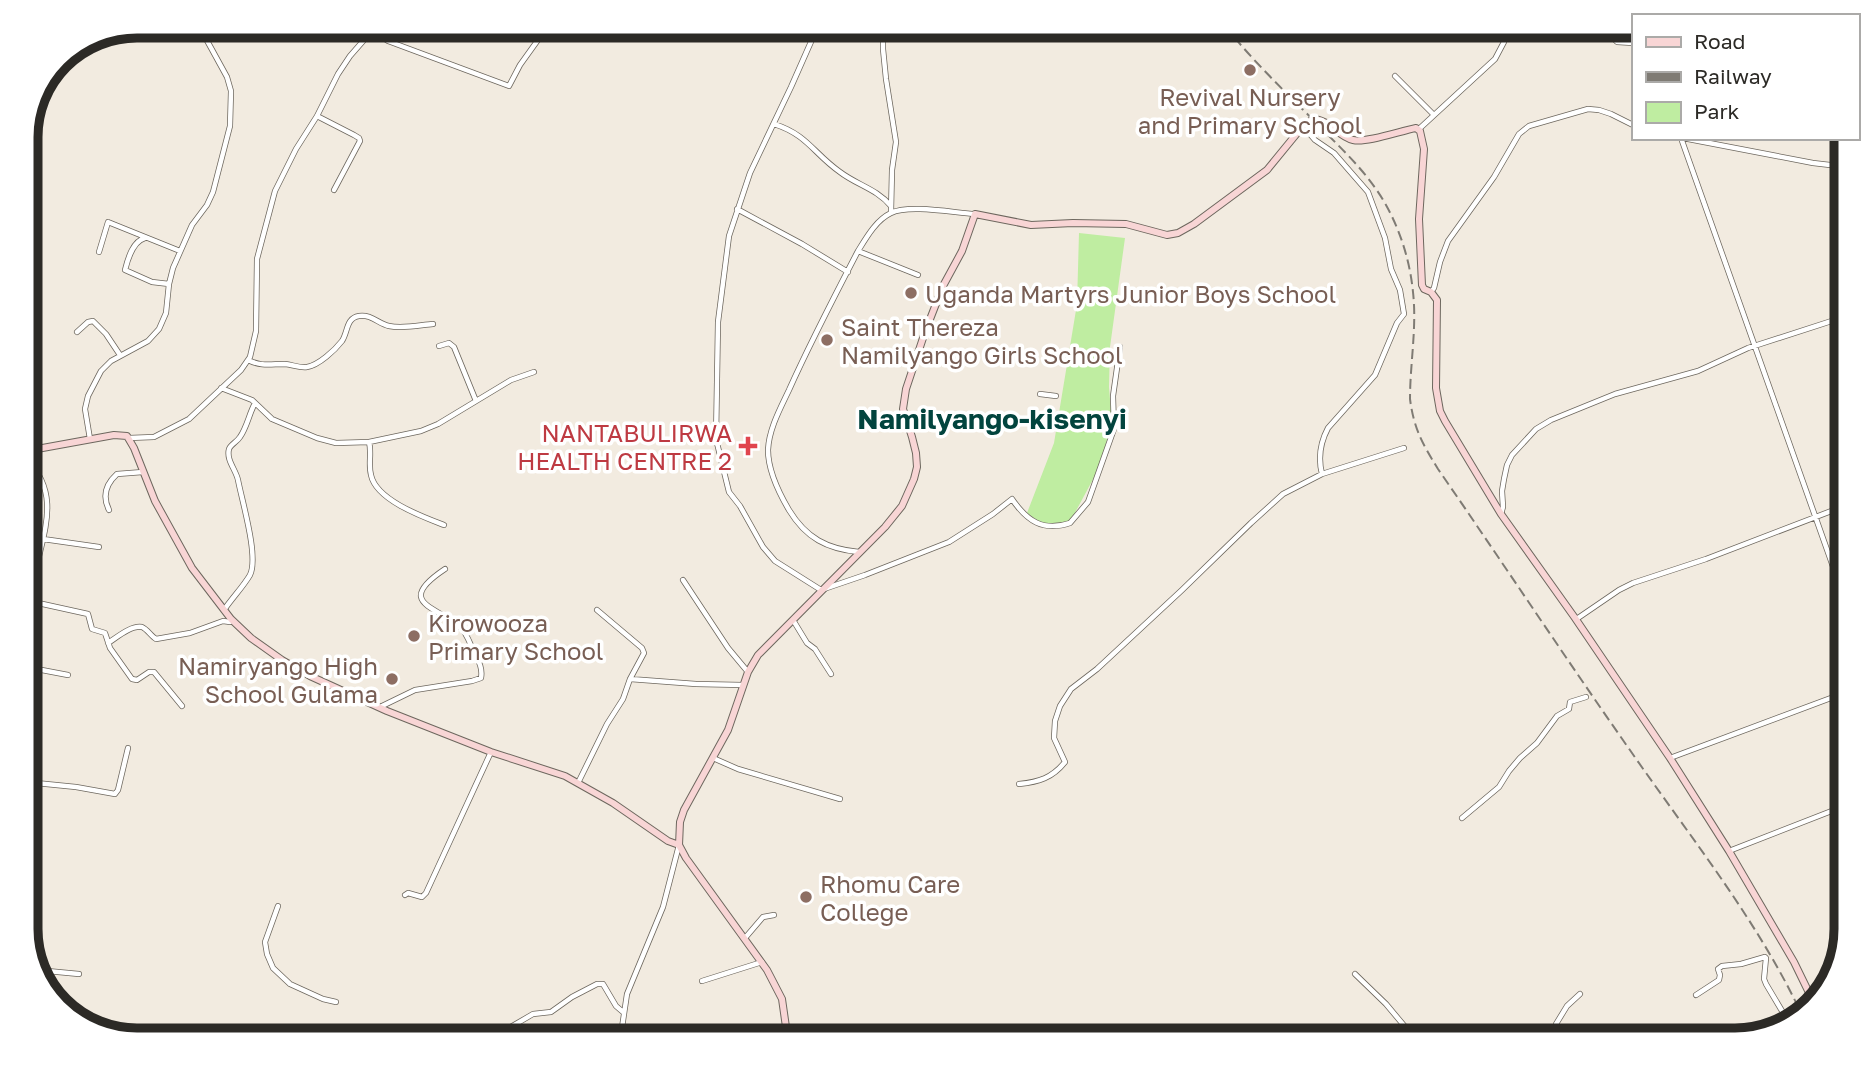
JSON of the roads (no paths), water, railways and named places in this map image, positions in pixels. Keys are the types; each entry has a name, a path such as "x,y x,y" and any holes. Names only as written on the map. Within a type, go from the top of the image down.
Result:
{"main road":[{"path":"786,1028 782,999 762,961 679,845 680,821 733,718 748,672 758,655 885,527 902,506 917,467 916,453 903,410 904,396 925,332 975,214 1031,225 1126,224 1172,234 1194,225 1268,170 1303,126 1317,118 1356,140 1419,129 1424,149 1419,219 1422,285 1437,300 1436,388 1440,411 1501,514 1576,618 1729,851 1810,995"},
{"path":"39,449 114,435 129,438 155,501 192,568 231,619 251,638 282,660 379,708 578,783 668,841 679,845"}],"street":[{"path":"90,439 85,402 101,372 120,355 148,341 159,329 166,313 169,284 180,251 192,225 211,198 230,126 230,84 206,38"},
{"path":"129,438 154,437 189,419 241,370 253,352 256,331 256,264 272,200 338,74 367,38"},
{"path":"383,38 509,86 539,38"},
{"path":"813,38 750,173 737,209 729,236 718,323 716,439 729,492 763,547 775,561 821,590 949,542 1012,499 1039,525 1066,525 1072,522 1089,500 1114,429 1113,396 1120,346"},
{"path":"860,552 820,542 810,536 780,495 769,459 771,435 777,415 808,348 858,251 867,236 891,209 896,142 886,79 883,38"},
{"path":"1419,129 1495,59 1505,38"},
{"path":"1614,38 1617,42 1632,43"},
{"path":"1395,76 1434,115"},
{"path":"1431,292 1448,240 1494,177 1519,134 1529,125 1588,109 1599,110 1632,125"},
{"path":"317,116 354,135 360,141 334,190"},
{"path":"774,124 803,137 824,160 842,174 882,195 891,209"},
{"path":"1303,126 1315,140 1334,153 1368,192 1385,238 1404,314 1397,323 1375,375 1323,437 1320,464 1322,474"},
{"path":"1683,140 1834,570"},
{"path":"1692,140 1834,165"},
{"path":"737,209 848,272"},
{"path":"891,209 975,214"},
{"path":"99,252 108,222 180,251"},
{"path":"146,237 136,243 125,270 152,282 169,284"},
{"path":"858,251 918,275"},
{"path":"248,360 263,366 284,364 309,367 339,344 344,339 350,321 361,315 393,327 433,324"},
{"path":"1501,514 1502,491 1512,455 1536,429 1551,419 1615,394 1698,371 1756,346 1834,320"},
{"path":"77,332 93,321 120,355"},
{"path":"439,346 449,343 454,347 476,401"},
{"path":"221,388 255,402 272,419 317,438 336,443 369,442 421,431 448,420 511,380 534,372"},
{"path":"1040,394 1056,397"},
{"path":"224,610 249,576 252,567 246,516 229,450 239,439 255,402"},
{"path":"369,442 372,450 371,476 374,483 400,507 444,525"},
{"path":"1019,784 1038,782 1058,771 1065,762 1054,738 1055,721 1060,706 1072,689 1173,599 1283,494 1322,474 1404,448"},
{"path":"109,510 105,496 109,482 117,474 142,472"},
{"path":"39,474 46,492 48,516 39,557"},
{"path":"1576,618 1633,583 1834,510"},
{"path":"43,539 99,547"},
{"path":"379,708 415,690 481,678 482,670 464,632 422,601 425,584 445,569"},
{"path":"682,580 728,648 748,672"},
{"path":"39,603 88,614 92,629 105,633 108,643 132,679 137,680 149,672 154,672 181,706"},
{"path":"578,783 644,650 597,610"},
{"path":"792,619 831,674"},
{"path":"108,643 139,627 146,629 153,638 159,639 199,631 223,621 230,622"},
{"path":"39,669 68,675"},
{"path":"630,678 744,685"},
{"path":"1462,818 1499,787 1509,771 1537,743 1557,716 1569,709 1570,702 1586,697"},
{"path":"1670,758 1834,697"},
{"path":"39,783 115,794 128,748"},
{"path":"405,895 407,892 420,897 425,895 491,752"},
{"path":"713,758 738,769 840,799"},
{"path":"1729,851 1834,810"},
{"path":"622,1028 631,983 663,907 679,845"},
{"path":"278,906 265,942 273,968 290,984 336,1002"},
{"path":"745,938 763,917 774,915"},
{"path":"1696,995 1719,981 1718,970 1722,965 1741,964 1765,957 1764,979 1785,1015"},
{"path":"702,981 762,961"},
{"path":"48,971 79,974"},
{"path":"1355,974 1387,1004 1406,1028"},
{"path":"508,1028 533,1014 551,1012 597,984 604,985 616,1006 624,1013"},
{"path":"1555,1028 1567,1006 1580,994"}],"railway":[{"path":"1235,38 1352,160 1386,205 1400,236 1412,281 1414,319 1410,399 1416,427 1423,443 1583,682 1723,881 1765,946 1798,1007"}],"place":[{"name":"Revival Nursery and Primary School","path":"1250,70"},
{"name":"Uganda Martyrs Junior Boys School","path":"911,293"},
{"name":"Saint Thereza Namilyango Girls School","path":"827,340"},
{"name":"NANTABULIRWA HEALTH CENTRE 2","path":"748,446"},
{"name":"Kirowooza Primary School","path":"414,636"},
{"name":"Namiryango High School Gulama","path":"392,679"},
{"name":"Rhomu Care College","path":"806,897"}],"district":[{"name":"Namilyango-kisenyi","path":"992,418"}]}
